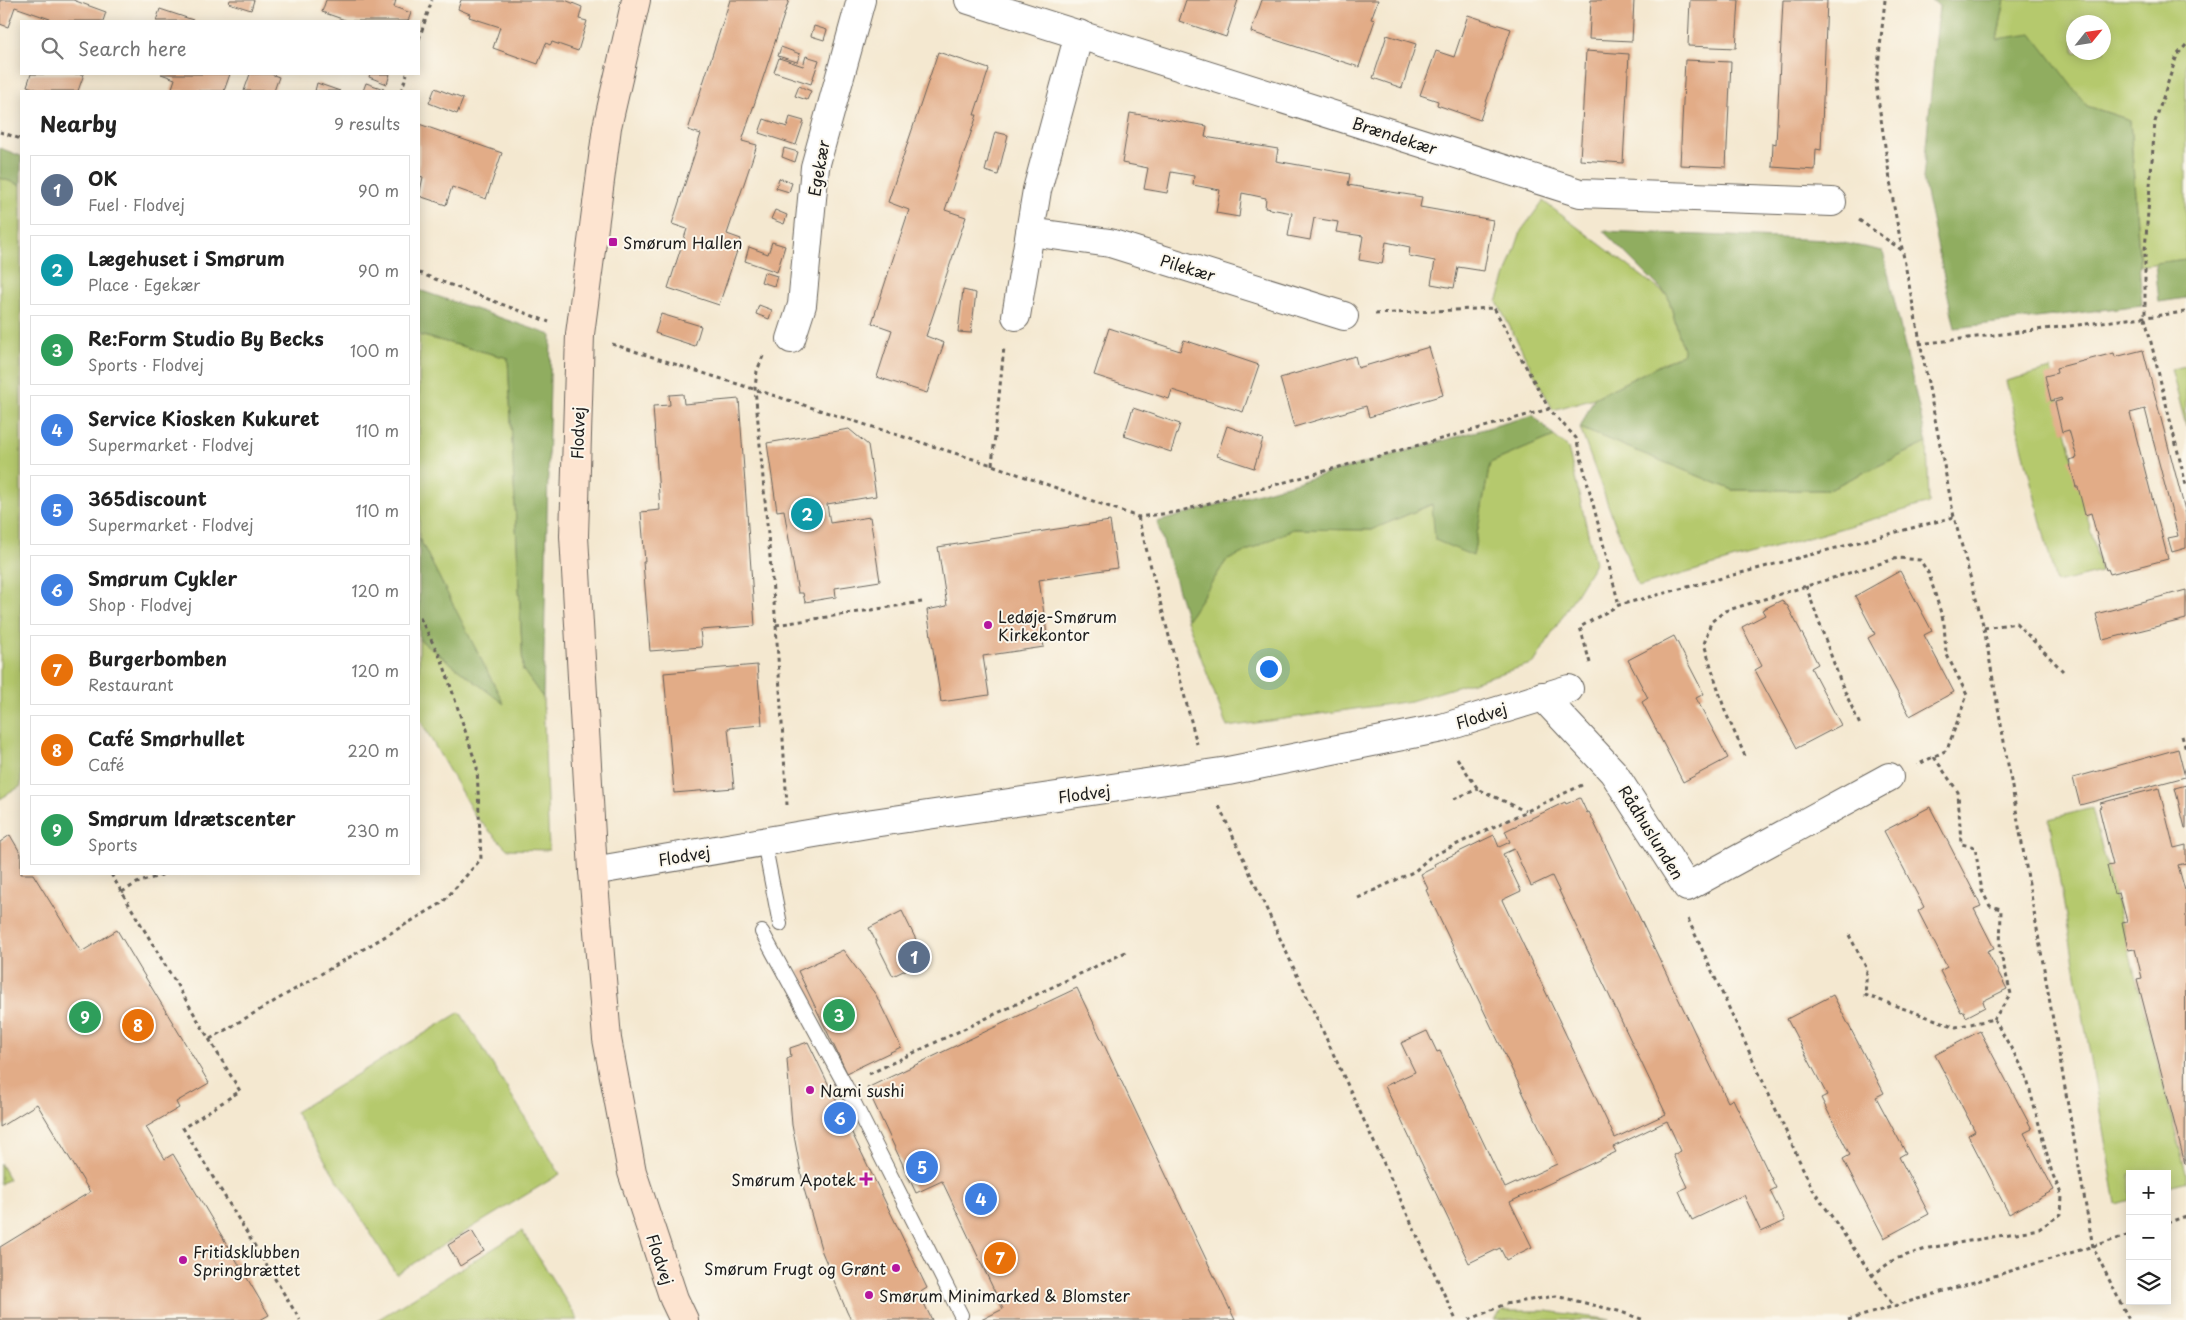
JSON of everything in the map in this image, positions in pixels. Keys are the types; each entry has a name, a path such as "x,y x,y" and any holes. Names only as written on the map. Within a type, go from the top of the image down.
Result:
{"street":[{"name":"Flodvej","path":"636,0 608,127 580,334 574,536 593,871 607,1039 632,1172 674,1299 684,1320"},
{"name":"Egekær","path":"791,339 802,305 815,166 861,0"},
{"name":"Brændekær","path":"969,0 1580,193 1832,202"},
{"path":"1016,316 1037,190 1079,34"},
{"name":"Pilekær","path":"1030,232 1110,243 1344,316"},
{"name":"Flodvej","path":"593,871 873,822 1205,775 1442,728 1569,689"},
{"name":"Rådhuslunden","path":"1542,696 1613,772 1686,887 1888,777"}],"lane":[{"path":"777,840 780,924"},
{"path":"762,932 846,1085 961,1315"}],"path":[{"path":"420,36 432,0"},
{"path":"1885,0 1876,85 1894,207 1919,344 1954,517 1984,628 2093,1247 2129,1320"},
{"path":"2186,45 2177,55 2155,122 2145,250 2145,318 2186,485"},
{"path":"400,90 407,75"},
{"path":"0,132 20,140"},
{"path":"1832,202 1903,251"},
{"path":"1344,316 1494,308 1549,409 1576,438 1618,605"},
{"path":"1919,344 2186,312"},
{"path":"992,465 1007,324 1016,316"},
{"path":"777,840 776,625 755,388 992,465 1138,517 1177,512 1549,409"},
{"path":"1138,517 1205,775 1456,1320"},
{"path":"1569,689 1590,663 1580,626 1618,605 1954,517"},
{"path":"1745,756 1725,711 1704,644 1712,622 1725,611 1898,558 1920,560 1929,574 1944,623 1946,653 1967,695 1947,750 1934,758 1888,777"},
{"path":"1806,586 1841,683 1860,725"},
{"path":"776,625 922,602"},
{"path":"210,1039 442,903 481,859 477,767 443,663 420,618"},
{"path":"1984,628 2016,622 2063,671"},
{"path":"1442,728 1453,753 1478,789 1525,811"},
{"path":"2182,736 2186,749"},
{"path":"1849,935 1867,969 1865,995 1956,1027 1994,1019 2011,994 2000,951 2001,909 1990,906 1982,891 1975,847 1961,844 1958,792 1934,758"},
{"path":"1358,898 1415,871 1430,857 1525,811 1613,772"},
{"path":"1454,799 1478,789"},
{"path":"112,875 240,1091 184,1128 300,1320"},
{"path":"122,892 137,883 162,875"},
{"path":"1686,887 1683,908 1808,1180 1871,1276 1894,1307"},
{"path":"846,1085 1126,952"},
{"path":"1871,1276 1895,1259 1929,1248 2039,1229 2061,1214 2062,1196 2052,1173 2025,1072 1994,1019"},
{"path":"2171,1221 2186,1216"},
{"path":"1848,1320 2126,1236"},
{"path":"1469,1320 1505,1304 1556,1296 1644,1320"}],"green space":[{"path":"1932,0 2005,0 1997,39 2032,34 2087,106 2130,120 2142,305 1955,328 1923,179 1939,6"},
{"path":"2005,0 2186,0 2186,259 2140,266 2130,120 2087,106 1997,39"},
{"path":"0,148 20,156 20,185 0,178"},
{"path":"0,178 20,185 20,787 0,799"},
{"path":"1543,201 1668,296 1684,353 1594,398 1553,410 1497,302 1521,231"},
{"path":"1603,231 1829,240 1883,251 1927,443 1827,490 1733,490 1580,428 1594,398 1684,353 1668,296"},
{"path":"2186,259 2186,298 2159,302 2155,263"},
{"path":"420,290 551,335 543,698 523,670 508,358 420,335"},
{"path":"420,335 508,358 523,670 543,698 549,850 507,849 475,816 420,720 420,640 503,703 420,540"},
{"path":"2186,366 2186,426 2171,369"},
{"path":"2051,369 2101,572 2056,583 2006,381"},
{"path":"1533,415 1554,436 1490,463 1473,556 1435,540 1432,504 1371,530 1293,529 1226,561 1187,620 1157,522"},
{"path":"1580,428 1733,490 1827,490 1927,443 1929,503 1638,587"},
{"path":"1554,436 1568,448 1595,563 1534,663 1411,701 1227,727 1187,620 1226,561 1293,529 1371,530 1433,504 1473,556 1490,463"},
{"path":"420,540 504,704 420,640"},
{"path":"2092,808 2186,1173 2186,1182 2171,1187 2171,1170 2126,1170 2126,1201 2116,1204 2049,819"},
{"path":"460,1012 560,1174 396,1274 295,1112"},
{"path":"0,1163 9,1179 0,1184"},
{"path":"522,1231 578,1320 377,1320"},
{"path":"1503,1311 1547,1311 1611,1320 1493,1320"}],"building":[{"path":"0,0 73,0 106,12 103,20 50,20 15,7 8,27 0,24"},
{"path":"230,0 254,0 251,10 229,3"},
{"path":"326,0 396,0 394,7 411,13 408,20 345,20 322,12"},
{"path":"461,0 565,0 582,7 579,19 587,21 578,51 552,42 550,45 546,43 538,64 493,48 500,27 469,17 470,14 458,9"},
{"path":"730,0 789,0 742,141 757,145 727,234 741,239 719,305 668,288 687,229 672,224 701,134 688,130"},
{"path":"1186,0 1238,0 1226,37 1179,21"},
{"path":"1262,0 1378,0 1371,19 1375,20 1359,67 1251,32"},
{"path":"1591,0 1634,0 1632,41 1589,39"},
{"path":"1690,0 1739,0 1736,48 1688,46"},
{"path":"1783,0 1827,0 1821,150 1816,149 1815,170 1772,167 1773,143 1776,144"},
{"path":"160,9 193,20 156,20"},
{"path":"1468,15 1511,29 1480,120 1437,105 1438,101 1420,95 1436,51 1454,57"},
{"path":"814,26 827,30 824,40 811,36"},
{"path":"1387,35 1416,44 1402,88 1373,78"},
{"path":"781,47 800,54 797,62 778,56"},
{"path":"1586,51 1629,54 1623,163 1580,160"},
{"path":"938,52 989,69 974,115 977,115 945,210 966,217 926,336 944,343 927,393 877,377 892,330 872,323 909,210 888,202"},
{"path":"806,56 819,60 811,84 774,72 779,58 803,66"},
{"path":"1685,60 1731,62 1726,167 1680,165"},
{"path":"31,75 84,75 78,90 38,90 27,86"},
{"path":"164,75 230,75 224,90 171,90 175,79"},
{"path":"250,75 274,75 279,77 274,90 244,90"},
{"path":"370,75 390,75 387,84 369,77"},
{"path":"317,83 337,90 315,90"},
{"path":"366,83 384,89 384,90 363,90"},
{"path":"799,86 811,91 807,100 795,96"},
{"path":"435,88 463,99 457,114 429,103"},
{"path":"1130,113 1207,126 1205,137 1278,149 1276,161 1350,174 1348,185 1422,197 1420,207 1493,220 1484,271 1458,267 1454,288 1431,284 1435,261 1409,256 1410,247 1386,242 1382,264 1359,260 1363,236 1336,232 1338,222 1314,218 1310,240 1288,236 1292,213 1265,208 1266,198 1242,193 1239,217 1216,213 1220,190 1193,185 1194,176 1171,172 1167,193 1144,189 1148,168 1122,163"},
{"path":"790,117 804,121 796,145 759,133 764,119 787,127"},
{"path":"420,124 502,153 486,199 452,187 446,205 420,196 423,177 420,176"},
{"path":"995,132 1008,135 998,175 985,171"},
{"path":"784,148 798,152 795,162 782,157"},
{"path":"779,178 792,183 789,192 776,188"},
{"path":"775,210 787,215 784,224 771,219"},
{"path":"772,242 785,246 777,272 745,261 749,247 768,254"},
{"path":"764,272 777,276 774,286 761,282"},
{"path":"963,290 976,293 971,333 958,332"},
{"path":"759,305 772,310 769,319 756,314"},
{"path":"661,314 701,326 695,346 655,333"},
{"path":"1109,328 1180,351 1184,340 1259,365 1243,412 1172,390 1169,399 1094,375"},
{"path":"1429,347 1443,395 1369,417 1366,406 1294,427 1280,378 1355,356 1358,368"},
{"path":"2143,350 2186,514 2186,548 2172,552 2168,538 2178,536 2145,409 2130,413 2168,559 2110,574 2108,569 2106,570 2091,513 2085,515 2078,487 2076,487 2069,460 2077,458 2069,430 2062,432 2055,402 2062,400 2061,398 2051,401 2045,376 2057,373 2056,368 2114,353 2115,357"},
{"path":"683,394 684,404 739,399 755,626 700,630 702,647 650,651 641,512 660,510 653,406 670,405 669,395"},
{"path":"1133,408 1180,424 1171,452 1124,436"},
{"path":"1227,426 1263,439 1254,468 1217,456"},
{"path":"849,429 868,445 876,496 827,504 830,523 870,517 880,581 835,588 836,597 805,602 803,593 798,593 784,510 777,511 767,443"},
{"name":"Ledøje-Smørum Kirkekontor","path":"1110,521 1117,568 1039,580 1048,641 1043,642 1044,647 983,656 989,695 941,702 927,610 947,606 938,547"},
{"path":"1900,571 1932,631 1924,635 1954,692 1910,716 1868,638 1875,634 1855,596"},
{"path":"2186,590 2186,619 2103,640 2096,614"},
{"path":"1782,600 1787,605 1818,664 1811,668 1841,725 1797,748 1755,670 1762,666 1742,627 1765,615 1762,610"},
{"path":"1674,636 1704,694 1696,698 1728,758 1683,782 1642,702 1648,698 1628,660"},
{"path":"757,665 762,725 728,728 734,788 674,793 664,673"},
{"path":"2178,749 2185,777 2080,805 2073,778"},
{"path":"2186,785 2186,828 2185,828 2175,788"},
{"path":"2159,788 2174,848 2186,845 2186,863 2178,865 2186,894 2185,1164 2137,979 2142,978 2135,949 2128,950 2122,922 2127,921 2119,893 2114,894 2107,866 2113,865 2099,808 2101,807 2100,803"},
{"path":"1580,798 1587,813 1589,812 1728,1102 1733,1099 1776,1188 1770,1191 1785,1221 1761,1232 1744,1195 1692,1220 1679,1191 1688,1187 1673,1155 1681,1151 1667,1121 1613,1147 1616,1152 1510,1202 1532,1247 1506,1260 1500,1248 1469,1263 1385,1086 1415,1072 1401,1043 1427,1031 1437,1052 1440,1051 1505,1188 1557,1164 1426,890 1428,889 1421,874 1435,867 1434,864 1494,835 1499,847 1510,842 1505,831 1565,802 1566,804","holes":["1514,849 1531,886 1552,876 1666,1114 1615,1138 1502,900 1521,891 1503,854"]},
{"path":"1930,807 1981,906 1974,909 1994,948 1987,951 2007,989 1983,1001 1985,1007 1966,1017 1964,1011 1961,1012 1940,971 1947,967 1918,911 1924,907 1884,831"},
{"path":"10,835 20,852 20,875 34,875 81,952 117,930 209,1083 176,1102 179,1108 146,1127 165,1159 173,1154 269,1315 260,1320 0,1320 0,1247 90,1192 37,1104 0,1127 0,842"},
{"path":"902,911 926,960 893,976 869,928"},
{"path":"843,950 876,995 901,1047 847,1073 798,971"},
{"path":"1077,988 1235,1320 981,1320 1003,1309 942,1181 916,1193 867,1088"},
{"path":"1833,995 1884,1093 1876,1097 1906,1153 1899,1157 1929,1214 1884,1238 1843,1159 1850,1155 1821,1098 1827,1095 1787,1019"},
{"path":"1980,1031 2032,1129 2024,1133 2054,1190 2009,1214 1968,1135 1975,1131 1935,1055"},
{"path":"808,1042 927,1288 919,1293 932,1320 851,1320 847,1312 822,1252 804,1189 792,1125 787,1059 791,1057 790,1048"},
{"path":"472,1231 484,1251 460,1266 448,1245"}],"place":[{"name":"Smørum Hallen","path":"613,242"},
{"name":"Lægehuset i Smørum","path":"807,514"},
{"name":"Ledøje-Smørum Kirkekontor","path":"988,625"},
{"name":"OK","path":"914,957"},
{"name":"Re:Form Studio By Becks","path":"839,1015"},
{"name":"Smørum Idrætscenter","path":"85,1017"},
{"name":"Café Smørhullet","path":"138,1025"},
{"name":"Nami sushi","path":"810,1090"},
{"name":"Smørum Cykler","path":"840,1118"},
{"name":"365discount","path":"922,1167"},
{"name":"Smørum Apotek","path":"866,1179"},
{"name":"Service Kiosken Kukuret","path":"981,1199"},
{"name":"Burgerbomben","path":"1000,1258"},
{"name":"Fritidsklubben Springbrættet","path":"183,1260"},
{"name":"Smørum Frugt og Grønt","path":"896,1268"},
{"name":"Smørum Minimarked & Blomster","path":"869,1295"}]}
